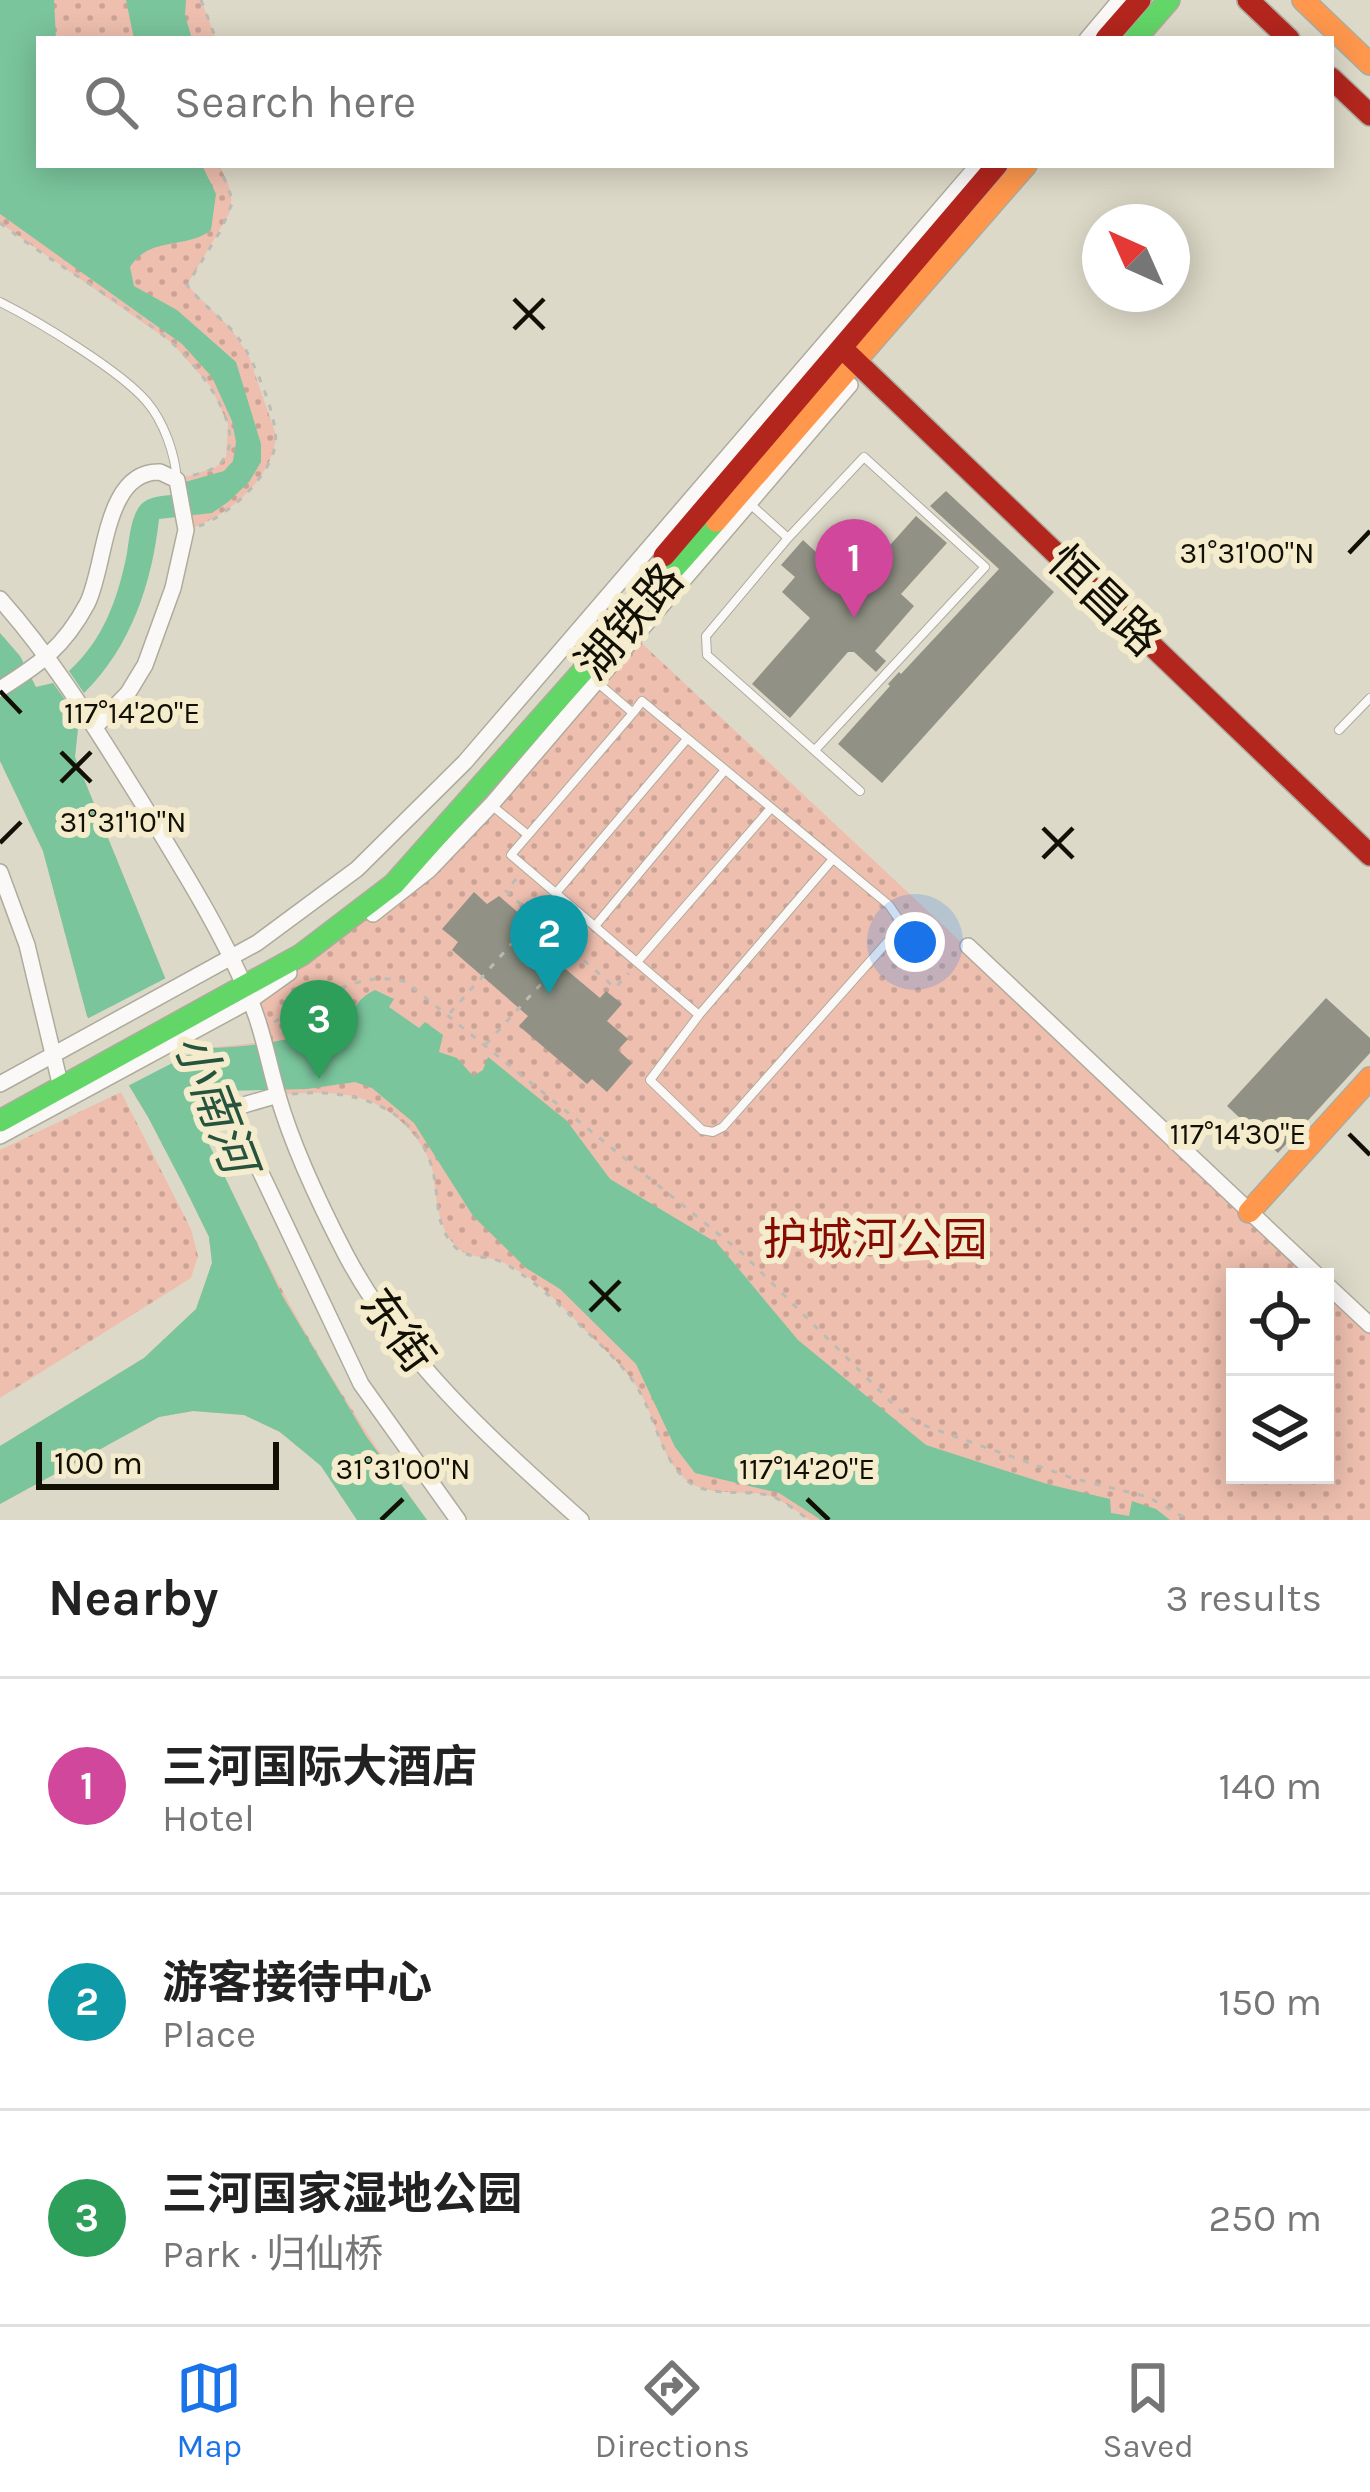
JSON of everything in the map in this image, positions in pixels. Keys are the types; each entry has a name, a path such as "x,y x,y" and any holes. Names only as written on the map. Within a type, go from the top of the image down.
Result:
{"main road":[{"path":"1109,36 1140,0"},
{"path":"1138,36 1169,0"},
{"path":"1247,0 1286,36"},
{"path":"1303,0 1370,64"},
{"path":"1334,81 1370,115"},
{"name":"湖铁路","path":"585,672 744,499 995,168"},
{"name":"湖铁路","path":"90,1075 241,981 366,890 478,794 1023,168"},
{"name":"恒昌路","path":"853,359 1370,855"},
{"path":"0,1111 59,1079 90,1075"},
{"path":"0,1121 90,1075"},
{"path":"1249,1212 1370,1078"}],"street":[{"path":"1090,36 1120,0"},
{"path":"1153,36 1184,0"},
{"path":"241,981 256,943 357,869 465,761 975,168"},
{"path":"853,359 1038,168"},
{"path":"0,689 49,658 67,636 99,577 118,499 151,472 177,480 186,530 173,588 145,665 128,693 95,727"},
{"name":"东街","path":"0,599 49,658 95,727 175,856 241,981 262,1028 296,1148 348,1259 416,1359 463,1413 581,1520"},
{"path":"0,1084 80,1040 188,1011 403,893 478,794 585,672"},
{"path":"0,872 27,945 59,1079"},
{"path":"968,946 1309,1268"},
{"path":"0,1136 90,1075"},
{"path":"278,1095 237,1107 233,1114 361,1384 458,1520"},
{"path":"1334,1291 1370,1325"}],"lane":[{"path":"0,302 55,334 144,398 171,451 177,480"},
{"path":"814,750 985,567 864,457 788,538 706,636 705,646 707,655 860,791"},
{"path":"744,499 788,538"},
{"path":"585,672 633,713"},
{"path":"1339,730 1370,698"},
{"path":"699,1015 511,854 642,701 896,911 900,921 897,931 723,1127 702,1130 650,1080 652,1072 833,859"},
{"path":"556,893 688,738"},
{"path":"595,926 725,770"},
{"path":"478,794 528,835"},
{"path":"638,962 771,808"}],"path":[{"path":"201,0 215,36"},
{"path":"186,530 227,511 264,470 275,446 276,435 248,354 230,328 187,285 233,201 220,168"},
{"path":"0,223 172,343 211,387 228,424 226,457 216,467 177,480"},
{"path":"526,868 506,890 615,988 638,962"},
{"path":"448,1015 556,893"},
{"path":"485,1045 595,926"},
{"path":"262,1028 347,986 388,978 406,982 742,1253 898,1409 920,1424 1072,1478 1148,1497 1189,1520"},
{"path":"278,1095 324,1090 353,1094 398,1117 426,1153 440,1222 456,1248 468,1256 499,1260 519,1272 586,1330 631,1378 683,1477 707,1490 772,1497 810,1520"}],"green space":[{"path":"0,0 201,0 215,36 36,36 36,168 220,168 230,189 229,214 187,285 230,328 248,354 276,435 266,467 232,506 186,530 177,480 216,467 226,457 228,424 211,387 172,343 0,223"},
{"name":"护城河公园","path":"0,633 20,656 36,687 53,683 79,719 75,757 168,985 206,1048 264,1042 251,1000 403,893 635,637 1309,1268 1226,1268 1226,1484 1334,1484 1334,1291 1370,1325 1370,1520 810,1520 770,1496 702,1488 675,1467 630,1377 568,1312 514,1268 464,1252 453,1243 440,1218 428,1157 398,1119 351,1096 278,1095 276,1089 254,1088 225,1091 201,1110 211,1150 305,1332 427,1520 357,1520 321,1466 280,1432 244,1415 193,1411 159,1417 0,1504 0,1446 144,1358 196,1309 212,1263 209,1237 185,1188 87,1016 43,851 0,761"},
{"path":"121,1092 191,1229 198,1256 191,1278 0,1398 0,1150"}],"shaded area":[{"path":"0,0 54,0 56,36 36,36 36,168 203,168 216,194 211,230 148,251 130,267 134,286 177,310 236,362 261,444 261,462 228,502 212,513 159,519 145,590 127,635 84,693 69,671 107,618 139,507 153,498 183,494 185,482 224,471 233,461 236,442 212,377 182,344 0,214"},
{"path":"126,0 186,0 191,36 133,36"},
{"path":"0,633 20,656 36,687 53,683 79,719 75,757 168,985 206,1048 308,1034 345,1018 375,990 394,999 389,1007 419,1028 425,1022 443,1035 439,1052 457,1058 473,1076 483,1070 488,1057 567,1121 610,1179 717,1243 798,1340 926,1445 1110,1499 1111,1513 1129,1516 1132,1501 1170,1520 821,1520 779,1493 695,1473 675,1447 636,1364 560,1289 526,1268 473,1216 414,1123 372,1088 355,1082 307,1089 219,1091 201,1110 207,1140 283,1297 366,1436 427,1520 357,1520 321,1466 280,1432 244,1415 193,1411 159,1417 0,1504 0,1446 144,1358 196,1309 212,1263 209,1237 185,1188 87,1016 43,851 0,761"}],"pier":[{"path":"170,976 213,1042 122,1089 83,1021"}],"building":[{"path":"946,491 1054,592 882,783 838,744 899,672 999,569 930,506"},
{"path":"916,516 947,543 901,594 914,606 875,651 886,661 876,672 848,652 790,718 752,684 810,618 782,592 795,577 781,565 803,540 817,553 829,540 866,572"},
{"path":"474,892 487,904 499,896 558,947 550,956 600,998 606,991 622,1004 607,1021 628,1039 618,1050 632,1063 607,1092 592,1079 587,1084 519,1026 528,1016 452,950 458,942 442,929"},
{"path":"1326,998 1370,1038 1370,1053 1278,1153 1227,1106"}],"traffic: fast":[{"path":"1138,36 1169,0"},
{"path":"0,1121 301,955 394,884 716,521"}],"traffic: slow":[{"path":"1303,0 1370,64"},
{"path":"716,521 1023,168"},
{"path":"1249,1212 1370,1078"}],"traffic: jam":[{"path":"1109,36 1140,0"},
{"path":"1248,0 1286,36"},
{"path":"1334,81 1370,115"},
{"path":"664,556 994,168"},
{"path":"844,350 1370,855"}],"place":[{"name":"三河国际大酒店","path":"854,618"},
{"name":"游客接待中心","path":"549,994"},
{"name":"三河国家湿地公园","path":"319,1079"}],"water label":[{"name":"小南河","path":"216,1103"}]}
